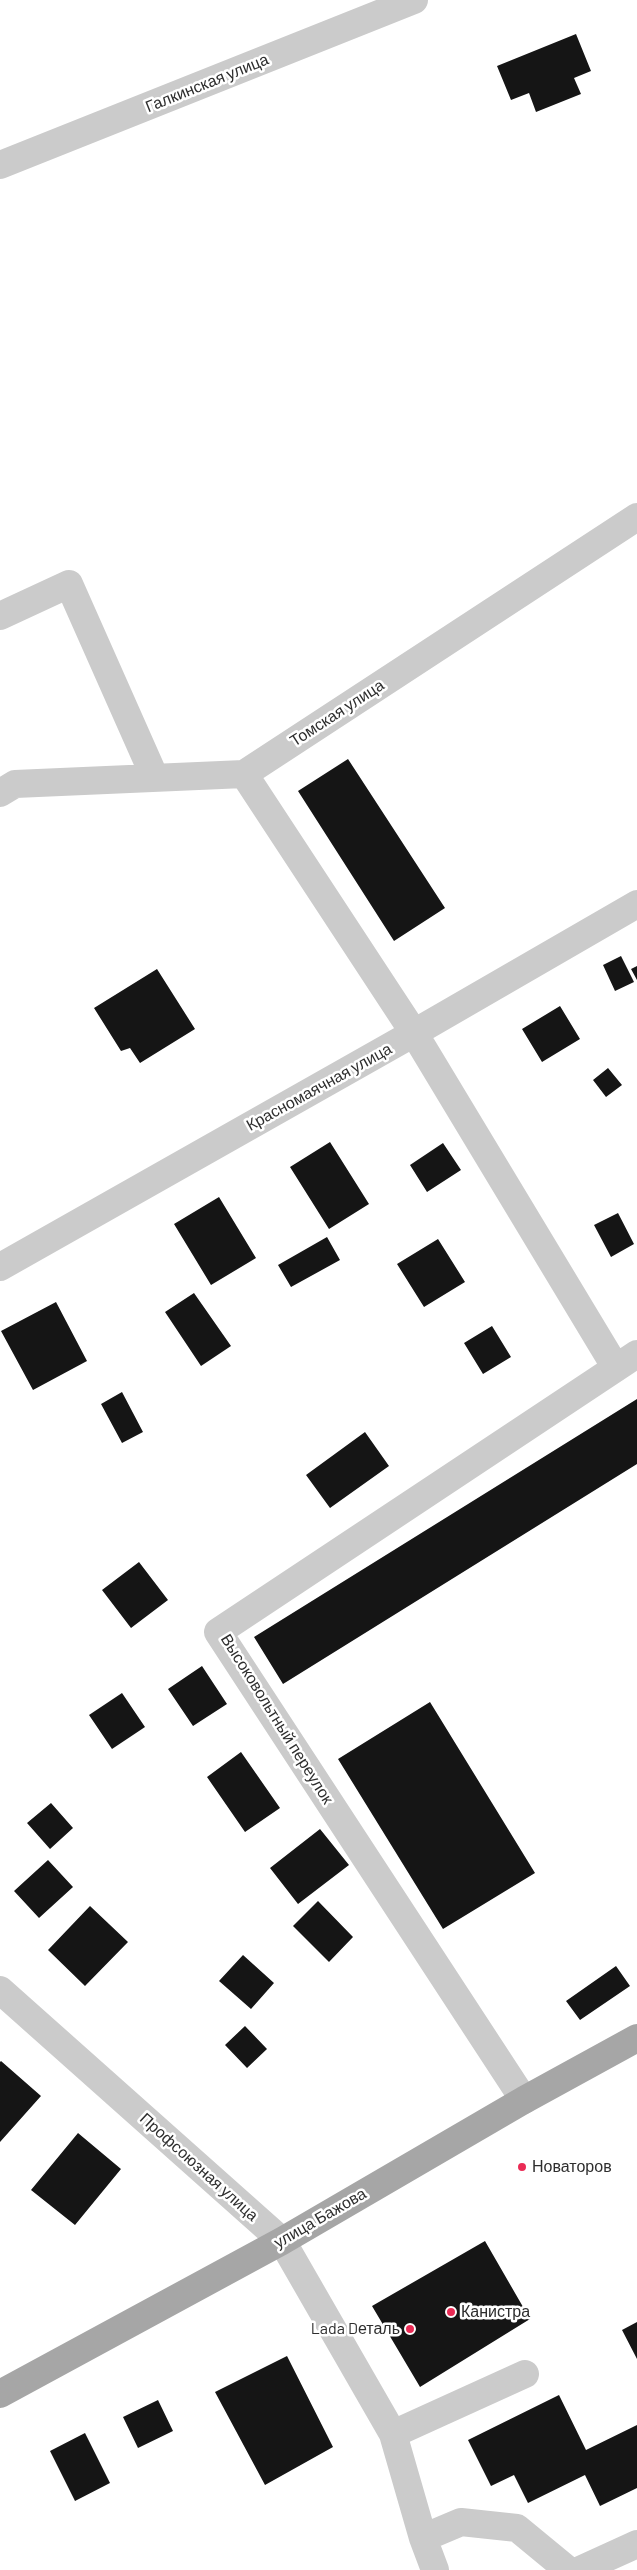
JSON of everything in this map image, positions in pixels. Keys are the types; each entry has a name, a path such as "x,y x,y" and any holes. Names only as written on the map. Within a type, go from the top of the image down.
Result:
{"main road":[{"name":"улица Бажова","path":"0,2394 282,2241 524,2100 637,2039"}],"street":[{"name":"Галкинская улица","path":"0,165 414,0"},
{"name":"Томская улица","path":"244,774 637,516"},
{"path":"0,616 69,584 155,778"},
{"path":"0,793 15,784 244,774 626,1361"},
{"name":"Красномаячная улица","path":"0,1267 414,1033 637,904"},
{"name":"Высоковольтный переулок","path":"524,2100 218,1632 626,1361"},
{"name":"Профсоюзная улица","path":"0,1990 282,2241 394,2434 435,2570"},
{"path":"394,2434 525,2374"},
{"path":"424,2538 462,2522 517,2528 568,2570"},
{"path":"580,2570 637,2544"}],"building":[{"path":"576,34 591,71 574,78 581,94 536,112 529,93 511,100 497,66"},
{"path":"348,759 445,908 394,941 298,791"},
{"path":"621,956 634,982 615,991 603,965"},
{"path":"637,966 637,980 631,969"},
{"path":"157,969 195,1029 140,1063 130,1048 121,1051 94,1008"},
{"path":"560,1006 580,1039 542,1062 522,1029"},
{"path":"608,1068 622,1085 606,1097 593,1080"},
{"path":"330,1142 369,1204 329,1229 290,1167"},
{"path":"443,1143 461,1170 427,1192 410,1165"},
{"path":"219,1197 256,1258 211,1285 174,1224"},
{"path":"618,1213 634,1244 611,1257 594,1225"},
{"path":"327,1237 340,1260 291,1287 278,1265"},
{"path":"438,1239 465,1282 424,1307 397,1264"},
{"path":"194,1293 231,1346 201,1366 165,1312"},
{"path":"56,1302 87,1361 33,1390 1,1331"},
{"path":"492,1326 511,1357 483,1374 464,1343"},
{"path":"122,1392 143,1432 122,1443 101,1404"},
{"path":"637,1399 637,1464 283,1684 254,1637"},
{"path":"365,1432 389,1466 330,1508 306,1475"},
{"path":"139,1562 168,1600 131,1628 102,1590"},
{"path":"202,1666 227,1704 193,1726 168,1689"},
{"path":"122,1693 145,1727 112,1749 89,1715"},
{"path":"430,1702 535,1873 443,1929 338,1759"},
{"path":"241,1752 280,1808 245,1832 207,1777"},
{"path":"51,1803 73,1828 50,1849 27,1823"},
{"path":"320,1829 349,1865 298,1904 270,1868"},
{"path":"48,1860 73,1887 39,1918 14,1891"},
{"path":"318,1901 353,1937 329,1962 293,1926"},
{"path":"90,1906 128,1942 85,1986 48,1950"},
{"path":"243,1955 274,1983 251,2009 219,1981"},
{"path":"616,1966 630,1986 580,2020 566,2001"},
{"path":"245,2026 267,2049 247,2068 225,2045"},
{"path":"0,2062 41,2096 0,2142"},
{"path":"78,2133 121,2169 75,2225 31,2190"},
{"name":"Канистра","path":"485,2241 530,2319 420,2387 372,2306"},
{"path":"637,2322 637,2359 622,2330"},
{"path":"287,2356 333,2447 265,2485 215,2392"},
{"path":"559,2395 586,2450 637,2425 637,2488 600,2506 585,2475 528,2503 514,2475 491,2486 468,2440"},
{"path":"158,2400 173,2431 138,2448 123,2417"},
{"path":"85,2433 110,2483 75,2501 50,2451"}],"place":[{"name":"Новаторов","path":"522,2167"},
{"name":"Канистра","path":"451,2312"},
{"name":"Lada Dеталь","path":"410,2329"}]}
